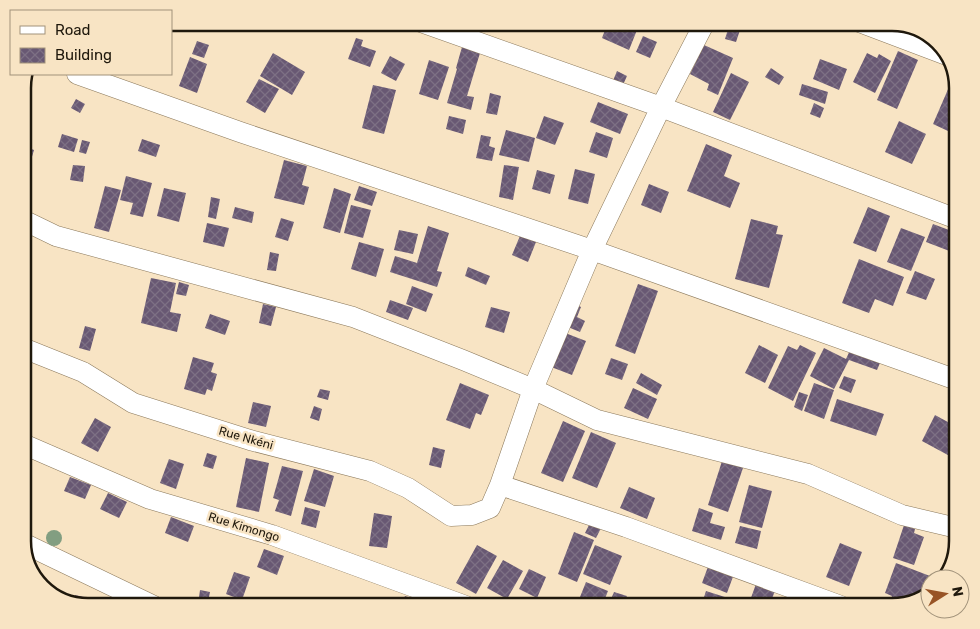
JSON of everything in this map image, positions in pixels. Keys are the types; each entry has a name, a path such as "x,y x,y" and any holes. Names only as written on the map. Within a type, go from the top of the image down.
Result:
{"street":[{"path":"446,31 661,107 949,215"},
{"path":"701,31 661,107 592,250 533,388 500,485 626,527 819,598"},
{"path":"882,31 935,51"},
{"path":"80,75 240,132 592,250 949,377"},
{"path":"31,224 56,236 353,317 533,388 597,420 808,474 902,515 949,526"},
{"name":"Rue Nkéni","path":"31,351 83,372 133,403 250,440 370,471 408,488 451,516 472,515 490,508 500,485"},
{"name":"Rue Kimongo","path":"31,447 150,499 272,535 444,598"},
{"path":"31,547 137,598"}],"building":[{"path":"605,31 637,31 629,50 602,38"},
{"path":"728,31 740,31 736,42 725,39"},
{"path":"643,36 657,42 650,58 636,52"},
{"path":"356,38 363,40 361,46 376,51 370,67 348,59"},
{"path":"197,41 209,45 204,58 192,54"},
{"path":"704,45 733,58 718,95 707,90 709,84 690,74"},
{"path":"462,47 480,53 467,96 474,97 471,110 447,103"},
{"path":"898,51 918,60 897,109 877,100"},
{"path":"273,53 305,72 292,95 260,76"},
{"path":"867,53 877,58 879,54 891,61 875,93 853,82"},
{"path":"390,56 405,64 396,81 381,73"},
{"path":"190,57 207,64 197,93 179,86"},
{"path":"820,59 847,69 839,90 813,79"},
{"path":"429,60 449,67 438,100 419,94"},
{"path":"771,68 784,77 779,85 765,77"},
{"path":"617,71 627,76 622,87 612,83"},
{"path":"731,73 749,82 730,120 713,112"},
{"path":"259,79 279,89 265,113 246,102"},
{"path":"802,84 828,92 825,104 799,95"},
{"path":"373,85 396,90 384,134 362,128"},
{"path":"949,87 948,131 933,124"},
{"path":"490,93 501,96 497,115 486,113"},
{"path":"76,99 85,104 80,113 71,108"},
{"path":"598,102 628,114 620,134 590,122"},
{"path":"814,103 824,108 820,118 810,114"},
{"path":"449,116 466,120 463,134 446,129"},
{"path":"544,116 564,123 555,145 536,138"},
{"path":"899,121 926,134 912,164 885,152"},
{"path":"506,130 535,138 529,162 499,155"},
{"path":"596,132 613,138 607,158 589,152"},
{"path":"62,134 78,139 74,152 58,147"},
{"path":"481,135 491,137 489,146 495,148 492,161 476,158"},
{"path":"142,139 160,145 156,157 138,151"},
{"path":"82,140 90,142 86,154 79,152"},
{"path":"706,144 732,155 724,176 740,183 730,208 687,191"},
{"path":"31,149 34,150 31,160"},
{"path":"284,160 307,166 302,185 309,187 304,205 274,198"},
{"path":"73,165 85,166 83,182 70,180"},
{"path":"504,165 519,167 513,200 499,197"},
{"path":"575,169 595,174 588,204 568,199"},
{"path":"537,170 555,175 550,194 532,189"},
{"path":"126,176 152,183 143,217 130,214 133,203 120,200"},
{"path":"649,184 669,192 661,213 641,205"},
{"path":"105,186 121,190 109,232 94,228"},
{"path":"359,186 377,192 372,206 354,200"},
{"path":"164,188 186,193 179,222 157,216"},
{"path":"334,188 351,194 340,233 323,228"},
{"path":"211,197 220,199 216,219 208,217"},
{"path":"351,205 371,210 363,238 344,233"},
{"path":"235,207 254,212 252,223 232,218"},
{"path":"868,207 890,216 876,252 853,243"},
{"path":"281,218 294,222 288,241 275,237"},
{"path":"751,219 778,226 776,234 783,235 769,288 735,279"},
{"path":"207,223 229,228 224,247 203,242"},
{"path":"933,224 949,230 949,251 926,242"},
{"path":"428,226 449,233 437,271 442,272 437,287 390,272 395,256 417,263"},
{"path":"901,228 925,237 911,271 887,262"},
{"path":"399,230 418,234 413,254 394,250"},
{"path":"522,231 538,237 528,262 512,255"},
{"path":"359,242 384,249 376,277 351,269"},
{"path":"270,252 279,254 276,271 267,270"},
{"path":"859,259 904,277 893,306 875,299 869,313 842,303"},
{"path":"468,267 490,276 486,285 465,276"},
{"path":"915,271 935,279 926,300 906,293"},
{"path":"151,278 176,283 170,312 181,314 177,332 141,323"},
{"path":"179,282 189,285 186,296 176,294"},
{"path":"638,284 658,291 635,354 615,346"},
{"path":"412,286 433,294 426,312 406,304"},
{"path":"390,300 413,308 408,320 386,312"},
{"path":"572,303 581,307 577,317 585,321 580,332 563,325"},
{"path":"263,304 276,307 271,326 259,323"},
{"path":"491,307 510,312 504,333 485,327"},
{"path":"210,314 230,321 225,335 205,328"},
{"path":"85,326 96,329 90,351 79,348"},
{"path":"560,331 586,341 572,375 546,365"},
{"path":"759,345 778,355 765,383 745,373"},
{"path":"800,345 816,353 793,401 768,388 788,346 797,350"},
{"path":"852,346 882,358 877,370 849,360 834,389 810,376 824,348 846,359"},
{"path":"193,357 214,363 211,372 217,374 212,391 207,389 205,395 184,389"},
{"path":"611,358 628,364 622,380 605,374"},
{"path":"641,373 662,385 657,395 636,383"},
{"path":"844,376 856,380 851,393 839,388"},
{"path":"460,383 489,395 481,415 476,413 470,429 446,420"},
{"path":"814,383 834,390 824,419 804,411"},
{"path":"633,388 657,399 648,419 624,408"},
{"path":"320,389 330,391 328,400 317,397"},
{"path":"799,392 808,395 802,411 794,407"},
{"path":"837,399 884,414 876,436 830,421"},
{"path":"253,402 271,406 266,427 248,423"},
{"path":"314,406 322,409 319,421 310,418"},
{"path":"935,415 949,423 949,456 922,441"},
{"path":"95,418 111,427 98,452 81,443"},
{"path":"563,421 585,431 563,482 541,473"},
{"path":"591,432 616,443 597,488 572,478"},
{"path":"433,447 445,450 441,468 429,465"},
{"path":"207,453 217,456 213,469 203,466"},
{"path":"246,458 269,463 259,512 236,507"},
{"path":"723,458 744,465 728,512 708,505"},
{"path":"169,459 184,464 176,489 160,483"},
{"path":"282,466 303,471 291,516 275,511 279,500 273,498"},
{"path":"314,469 334,476 325,507 304,501"},
{"path":"70,477 91,485 85,499 64,491"},
{"path":"749,485 772,491 762,528 739,522"},
{"path":"629,487 655,498 647,519 620,508"},
{"path":"108,493 127,502 119,518 100,509"},
{"path":"305,507 320,511 316,528 301,524"},
{"path":"699,508 713,513 710,523 725,527 721,540 692,531"},
{"path":"374,513 392,516 387,548 369,546"},
{"path":"171,517 194,526 188,542 165,533"},
{"path":"590,523 601,528 596,538 585,533"},
{"path":"904,525 915,529 914,533 924,537 914,565 893,558"},
{"path":"740,526 761,531 757,549 735,543"},
{"path":"574,532 594,540 577,582 558,574"},
{"path":"840,543 862,552 849,586 826,577"},
{"path":"477,545 497,556 476,594 456,583"},
{"path":"595,545 622,556 610,585 583,574"},
{"path":"264,549 284,556 277,575 257,567"},
{"path":"503,560 523,571 508,598 487,588"},
{"path":"896,563 920,572 920,590 907,596 891,598 892,596 885,593"},
{"path":"709,564 734,574 727,593 702,583"},
{"path":"529,569 546,577 537,598 519,589"},
{"path":"234,572 250,577 243,598 226,594"},
{"path":"586,582 608,591 605,598 580,598"},
{"path":"756,584 775,591 772,598 751,598"},
{"path":"200,590 210,592 209,598 199,598"},
{"path":"706,591 728,598 704,598"},
{"path":"614,592 627,596 626,598 611,598"}]}
